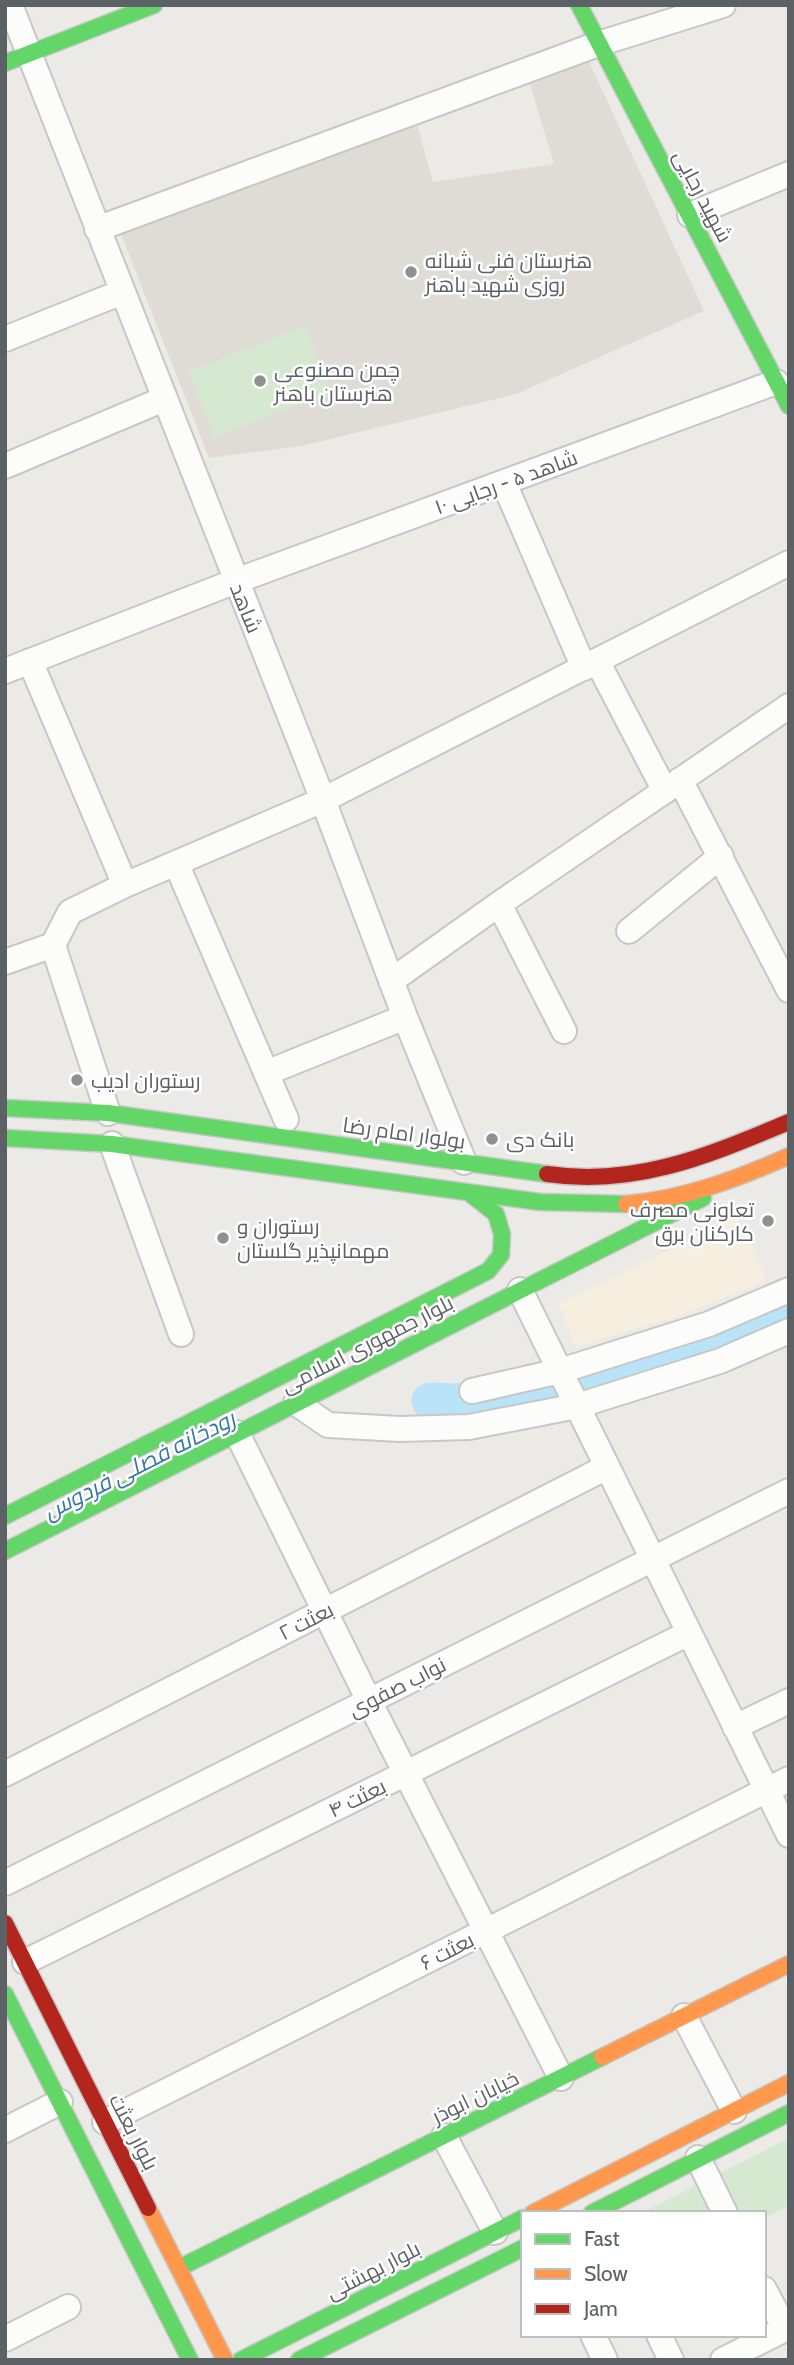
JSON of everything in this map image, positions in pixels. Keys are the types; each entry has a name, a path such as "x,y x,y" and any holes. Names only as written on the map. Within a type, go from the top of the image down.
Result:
{"main road":[{"path":"5,63 154,5"},
{"name":"شهید رجایی","path":"579,5 789,406"},
{"name":"بولوار امام رضا","path":"5,1108 108,1113 566,1177 647,1172 714,1152 789,1122"},
{"path":"5,1138 112,1144 540,1202 582,1205 676,1197 748,1175 789,1156"},
{"name":"بلوار جمهوری اسلامی","path":"5,1551 748,1175"},
{"name":"بلوار جمهوری اسلامی","path":"5,1516 488,1271 501,1255 502,1234 496,1214 468,1192"},
{"path":"281,1376 296,1402"},
{"name":"بلوار بعثت","path":"5,1923 225,2360"},
{"name":"خیابان ابوذر","path":"179,2268 789,1964"},
{"path":"5,1993 190,2360"},
{"path":"537,2211 789,2083"},
{"path":"596,2211 698,2158 785,2123"},
{"name":"بلوار بهشتی","path":"241,2360 521,2219"},
{"path":"299,2360 521,2249"}],"street":[{"name":"شاهد","path":"10,5 464,1162"},
{"path":"97,229 598,44 723,5"},
{"path":"690,215 789,174"},
{"path":"5,339 122,292"},
{"name":"شاهد ۵ - رجایی ۱۰","path":"5,671 236,581 776,382"},
{"path":"5,466 164,399"},
{"path":"503,483 591,664 721,856 789,990"},
{"path":"5,962 52,946 70,912 125,885 323,800 789,563"},
{"path":"30,661 125,885"},
{"path":"391,981 789,706"},
{"path":"629,930 721,856"},
{"path":"176,863 286,1119"},
{"path":"499,904 564,1031"},
{"path":"52,946 108,1113"},
{"path":"266,1073 405,1017"},
{"path":"112,1144 181,1334"},
{"path":"520,1290 789,1836"},
{"path":"472,1391 560,1371 709,1324 789,1290"},
{"path":"296,1402 328,1426 400,1430 469,1427 577,1406 720,1361 789,1331"},
{"path":"237,1433 369,1701 561,2078"},
{"name":"بعثت ۲","path":"5,1774 607,1467"},
{"name":"نواب صفوی","path":"5,1883 789,1491"},
{"name":"بعثت ۴","path":"25,1962 689,1633"},
{"path":"735,1727 789,1701"},
{"name":"بعثت ۶","path":"106,2122 789,1779"},
{"path":"684,2016 734,2111"},
{"path":"5,2130 60,2102"},
{"path":"444,2136 495,2232"},
{"path":"698,2158 724,2211"},
{"path":"723,2360 787,2328 766,2292"},
{"path":"5,2339 68,2307"},
{"path":"660,2337 671,2360"}],"shaded area":[{"name":"هنرستان فنی شبانه‌ روزی شهید باهنر","path":"585,53 704,311 516,394 301,446 209,458 121,234 417,124 433,182 554,164 527,74"},
{"path":"737,1216 767,1280 682,1315 576,1347 559,1304"}],"green space":[{"name":"چمن مصنوعی هنرستان باهنر","path":"305,326 331,391 215,437 189,372"},
{"path":"789,2138 789,2206 766,2217 766,2211 646,2211"}],"waterway":[{"name":"رودخانه فصلی فردوس","path":"586,1382 689,1351 789,1314"},
{"name":"رودخانه فصلی فردوس","path":"430,1401 491,1401 551,1393"}],"traffic: fast":[{"path":"5,63 154,5"},
{"path":"579,5 789,406"},
{"path":"5,1108 108,1113 547,1174"},
{"path":"5,1138 112,1144 540,1202 626,1204"},
{"path":"5,1516 488,1271 501,1255 502,1234 496,1214 468,1192"},
{"path":"5,1551 703,1198"},
{"path":"5,1994 190,2360"},
{"path":"179,2268 602,2057"},
{"path":"596,2211 789,2113"},
{"path":"241,2360 521,2219"},
{"path":"299,2360 521,2249"}],"traffic: slow":[{"path":"626,1204 669,1198 710,1187 789,1156"},
{"path":"602,2057 789,1964"},
{"path":"537,2211 789,2083"},
{"path":"148,2208 225,2360"}],"traffic: jam":[{"path":"547,1174 580,1177 642,1172 701,1156 789,1122"},
{"path":"5,1923 148,2208"}],"place":[{"name":"هنرستان فنی شبانه‌ روزی شهید باهنر","path":"411,272"},
{"name":"چمن مصنوعی هنرستان باهنر","path":"260,381"},
{"name":"رستوران ادیب","path":"77,1080"},
{"name":"بانک دی","path":"492,1139"},
{"name":"تعاونی مصرف کارکنان برق","path":"768,1221"},
{"name":"رستوران و مهمانپذیر گلستان","path":"223,1238"}]}
